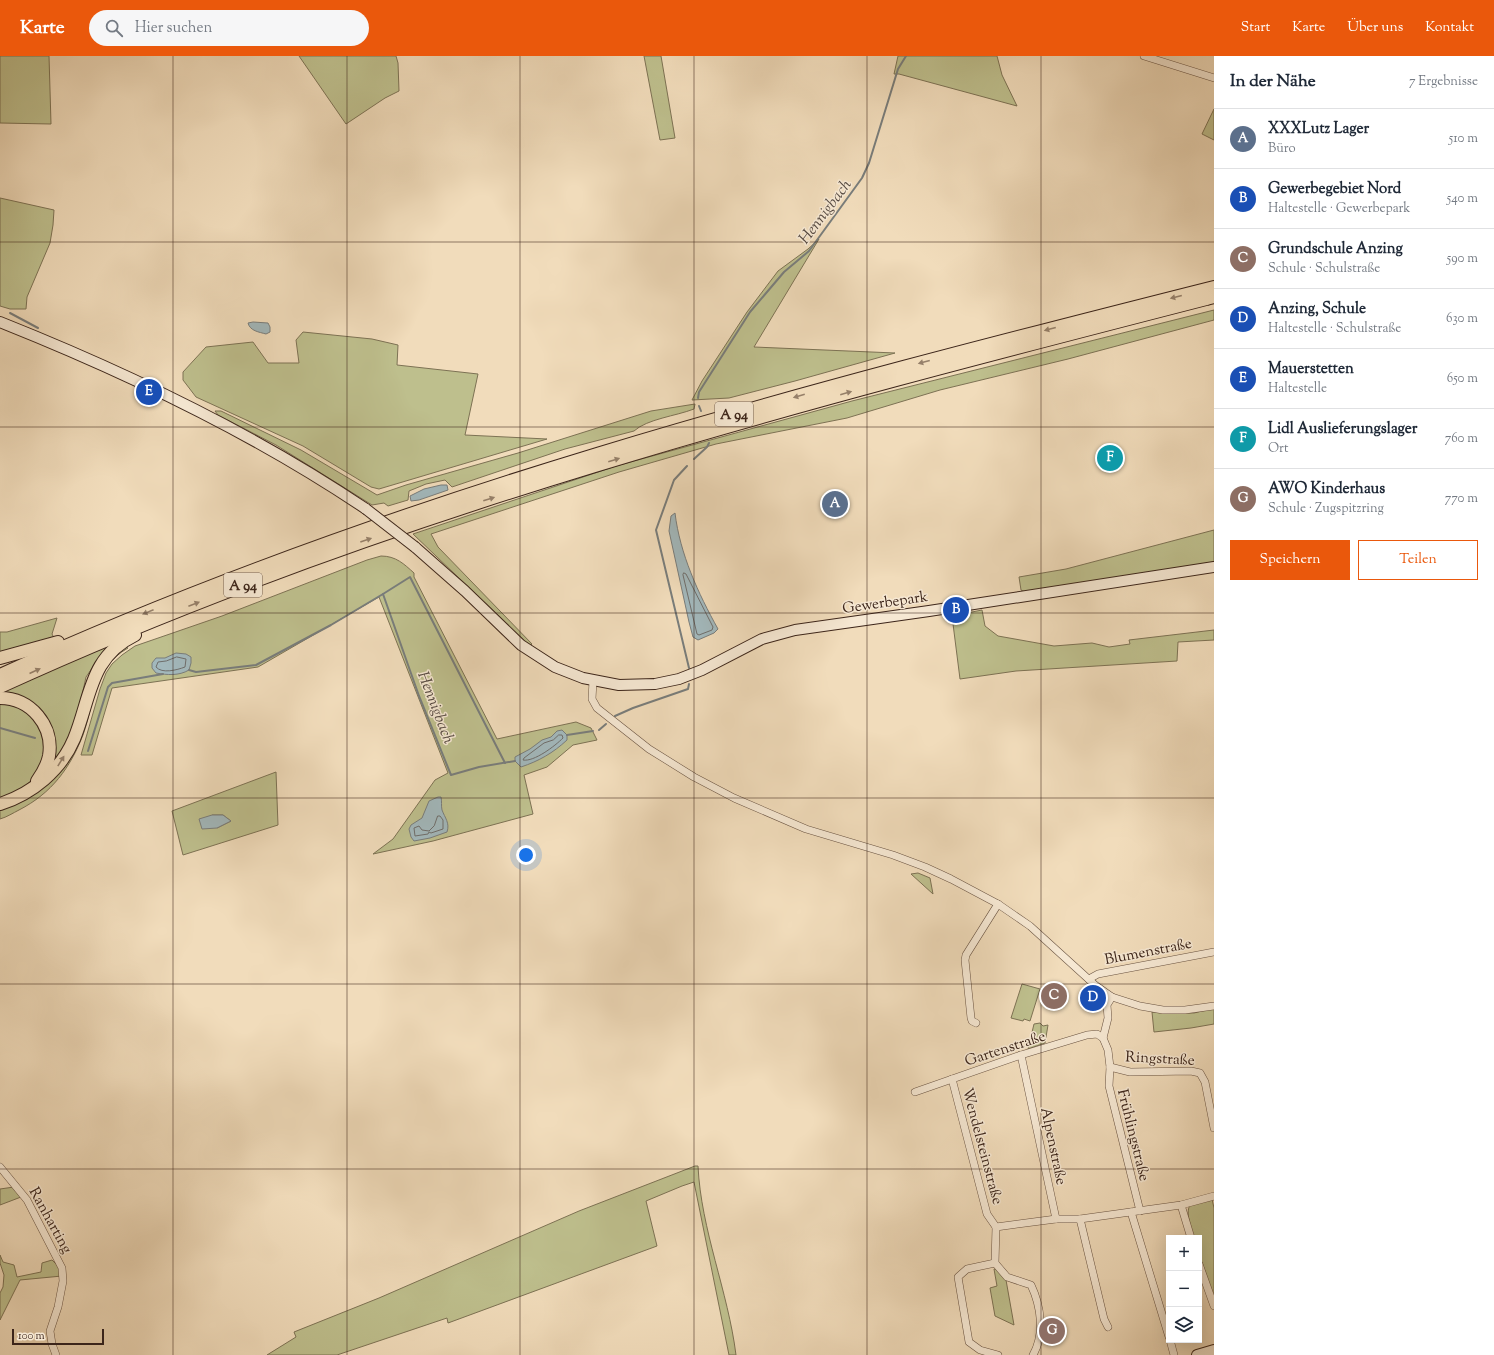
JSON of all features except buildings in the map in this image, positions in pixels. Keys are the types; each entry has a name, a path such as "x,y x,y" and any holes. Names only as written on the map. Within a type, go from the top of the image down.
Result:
{"highway":[{"name":"A 94","path":"0,675 100,631 191,594 306,551 510,481 671,432 807,394 946,356 1214,287"},
{"name":"A 94","path":"0,687 158,619 265,577 509,492 630,455 879,384 1214,297"},
{"path":"0,804 19,796 33,787 46,778 58,766 74,740 93,679 103,661 126,639 146,630 158,619"},
{"path":"0,658 54,644 87,633 100,631"},
{"path":"0,698 13,700 24,704 33,710 45,726 50,747 49,756 42,774 33,787"}],"street":[{"path":"1144,56 1214,78"},
{"name":"Gewerbepark","path":"0,322 158,390 304,468 366,509 415,547 465,591 521,645 555,667 593,681 634,685 665,683 702,670 762,639 795,630 1214,567"},
{"path":"593,681 592,700 600,712 649,749 734,798 783,820 825,836 893,855 919,865 951,879 998,904 1030,926 1099,988 1112,997 1140,1006 1163,1010 1185,1010 1214,1006"},
{"path":"976,1023 972,1021 971,1018 965,960 969,950 998,904"},
{"name":"Blumenstraße","path":"1089,979 1098,974 1214,952"},
{"path":"1103,1038 1108,1018 1107,1005 1112,997"},
{"name":"Gartenstraße","path":"915,1092 1021,1055 1092,1034 1100,1035 1103,1038"},
{"name":"Frühlingstraße","path":"1103,1038 1108,1050 1110,1067 1109,1091 1140,1211"},
{"name":"Alpenstraße","path":"1021,1055 1056,1219"},
{"name":"Ringstraße","path":"1110,1067 1130,1072 1191,1071 1200,1073 1204,1082 1214,1128"},
{"name":"Wendelsteinstraße","path":"952,1079 987,1214 996,1227 1056,1219"},
{"name":"Ranharting","path":"0,1168 27,1200 62,1268 63,1281 58,1307 50,1331 52,1344 56,1355"},
{"path":"1056,1219 1080,1219 1140,1211 1181,1205 1214,1196"},
{"path":"1181,1205 1190,1235"},
{"path":"1131,1212 1166,1329"},
{"path":"1080,1219 1104,1319 1108,1327"},
{"path":"996,1227 995,1263 1007,1277 1031,1285 1036,1297 1041,1323 1039,1345 1033,1355"},
{"path":"995,1263 967,1268 958,1277 969,1342 980,1350 998,1355"},
{"path":"1202,1271 1214,1306"},
{"path":"1170,1343 1174,1355"},
{"path":"1197,1355 1214,1350"}],"green space":[{"path":"0,56 49,56 51,124 0,123"},
{"path":"299,56 396,56 398,63 399,91 385,98 346,124"},
{"path":"644,56 661,56 675,138 660,140"},
{"path":"898,56 997,56 1002,75 1017,106 899,74 894,74"},
{"path":"1214,109 1214,140 1202,134"},
{"path":"0,198 54,210 50,243 27,297 26,309 10,309 0,306"},
{"path":"819,239 754,347 895,353 729,398 692,400 702,381 747,312 778,271"},
{"path":"1214,310 1214,320 1068,359 940,390 847,418 716,444 619,472 431,534 438,547 532,644 530,646 413,534 616,466 852,401"},
{"path":"303,332 372,339 398,345 397,365 478,374 465,435 547,439 379,489 371,487 303,446 196,397 183,380 183,372 206,347 253,342 268,363 299,363 296,340"},
{"path":"695,404 694,409 646,423 634,431 565,449 452,487 445,480 426,484 409,491 408,500 388,506 384,503 372,505 276,445 218,415 215,411 221,411 301,450 377,495 651,411"},
{"path":"1214,530 1214,562 1025,592 1021,590 1019,577 1066,569"},
{"path":"381,556 395,559 414,573 414,577 497,739 576,722 591,728 597,740 573,745 547,767 524,775 533,814 433,841 373,854 393,839 435,780 448,773 379,597 258,667 112,688 92,755 81,755 106,673 112,664 135,646 222,616 367,560"},
{"path":"982,610 985,626 998,636 1054,646 1092,643 1109,647 1130,644 1129,640 1214,630 1214,640 1178,642 1177,661 1016,671 960,679 952,616"},
{"path":"57,618 52,634 55,640 0,653 0,632 7,632"},
{"path":"117,641 97,661 86,677 78,714 71,735 51,768 48,723 6,694 5,689"},
{"path":"124,646 128,648 108,665 102,675 93,698 83,735 66,769 41,796 19,810 0,819 0,809 23,797 43,783 60,766 78,734 93,681 105,660"},
{"path":"0,700 16,703 41,723 46,754 35,777 25,786 0,798"},
{"path":"276,772 278,825 183,855 172,811","holes":["212,815 223,815 231,821 217,828"]},
{"path":"918,873 930,878 933,894 911,874"},
{"path":"1022,984 1040,989 1030,1021 1011,1018"},
{"path":"1214,1008 1214,1024 1154,1032 1152,1012 1194,1013"},
{"path":"1040,1023 1043,1026 1048,1025 1045,1043 1028,1049 1034,1024"},
{"path":"698,1166 704,1214 727,1307 736,1355 729,1355 694,1182 646,1201 657,1246 448,1323 447,1318 337,1355 267,1355 296,1337 294,1332 379,1298 579,1211"},
{"path":"14,1187 21,1197 0,1205 0,1189"},
{"path":"1212,1199 1214,1208 1214,1298 1202,1263 1202,1235 1193,1235 1188,1215 1189,1207 1198,1202"},
{"path":"0,1255 3,1262 14,1265 17,1277 41,1272 42,1263 52,1260 58,1266 62,1276 20,1280 0,1320 0,1293 3,1287 4,1275 0,1263"},
{"path":"994,1269 997,1269 1006,1280 1014,1325 995,1316 990,1288 997,1286"}],"water":[{"path":"248,323 268,323 270,332 266,334 251,328"},
{"path":"447,485 448,490 419,500 411,501 410,496 424,489"},
{"path":"675,513 681,543 691,573 718,629 714,633 698,640 693,637 689,622 669,531 671,516"},
{"path":"176,653 186,654 191,657 189,670 169,675 156,673 152,668 152,663 156,658 165,658"},
{"path":"562,730 567,735 567,740 551,753 521,767 515,761 515,757 530,749 542,740 551,737 557,731"},
{"path":"441,797 442,810 448,823 447,832 430,838 414,841 411,837 409,829 411,825 422,818 429,801"},
{"path":"212,815 223,815 231,821 217,828 202,829 199,819"}],"waterway":[{"name":"Hennigbach","path":"698,398 699,392 750,312 784,272 809,251 862,178 869,163 898,69 906,56"},
{"path":"10,313 38,328"},
{"name":"Hennigbach","path":"699,406 701,411"},
{"name":"Hennigbach","path":"694,459 707,447 709,443"},
{"name":"Hennigbach","path":"687,466 674,480 656,530 689,668"},
{"name":"Hennigbach","path":"383,594 410,577 505,763"},
{"name":"Hennigbach","path":"189,670 196,672 256,665 331,625 383,594 419,696 451,775 479,767 515,761"},
{"name":"Hennigbach","path":"88,751 108,687 112,683 163,674"},
{"name":"Hennigbach","path":"615,716 633,708 688,689 689,684"},
{"name":"Hennigbach","path":"599,730 606,724"},
{"name":"Hennigbach","path":"0,728 35,738"},
{"name":"Hennigbach","path":"567,735 593,731"}],"place":[{"name":"Mauerstetten","path":"149,392"},
{"name":"Lidl Auslieferungslager","path":"1110,458"},
{"name":"XXXLutz Lager","path":"835,504"},
{"name":"Gewerbegebiet Nord","path":"956,610"},
{"name":"Grundschule Anzing","path":"1054,996"},
{"name":"Anzing, Schule","path":"1093,998"},
{"name":"AWO Kinderhaus","path":"1052,1331"}]}
